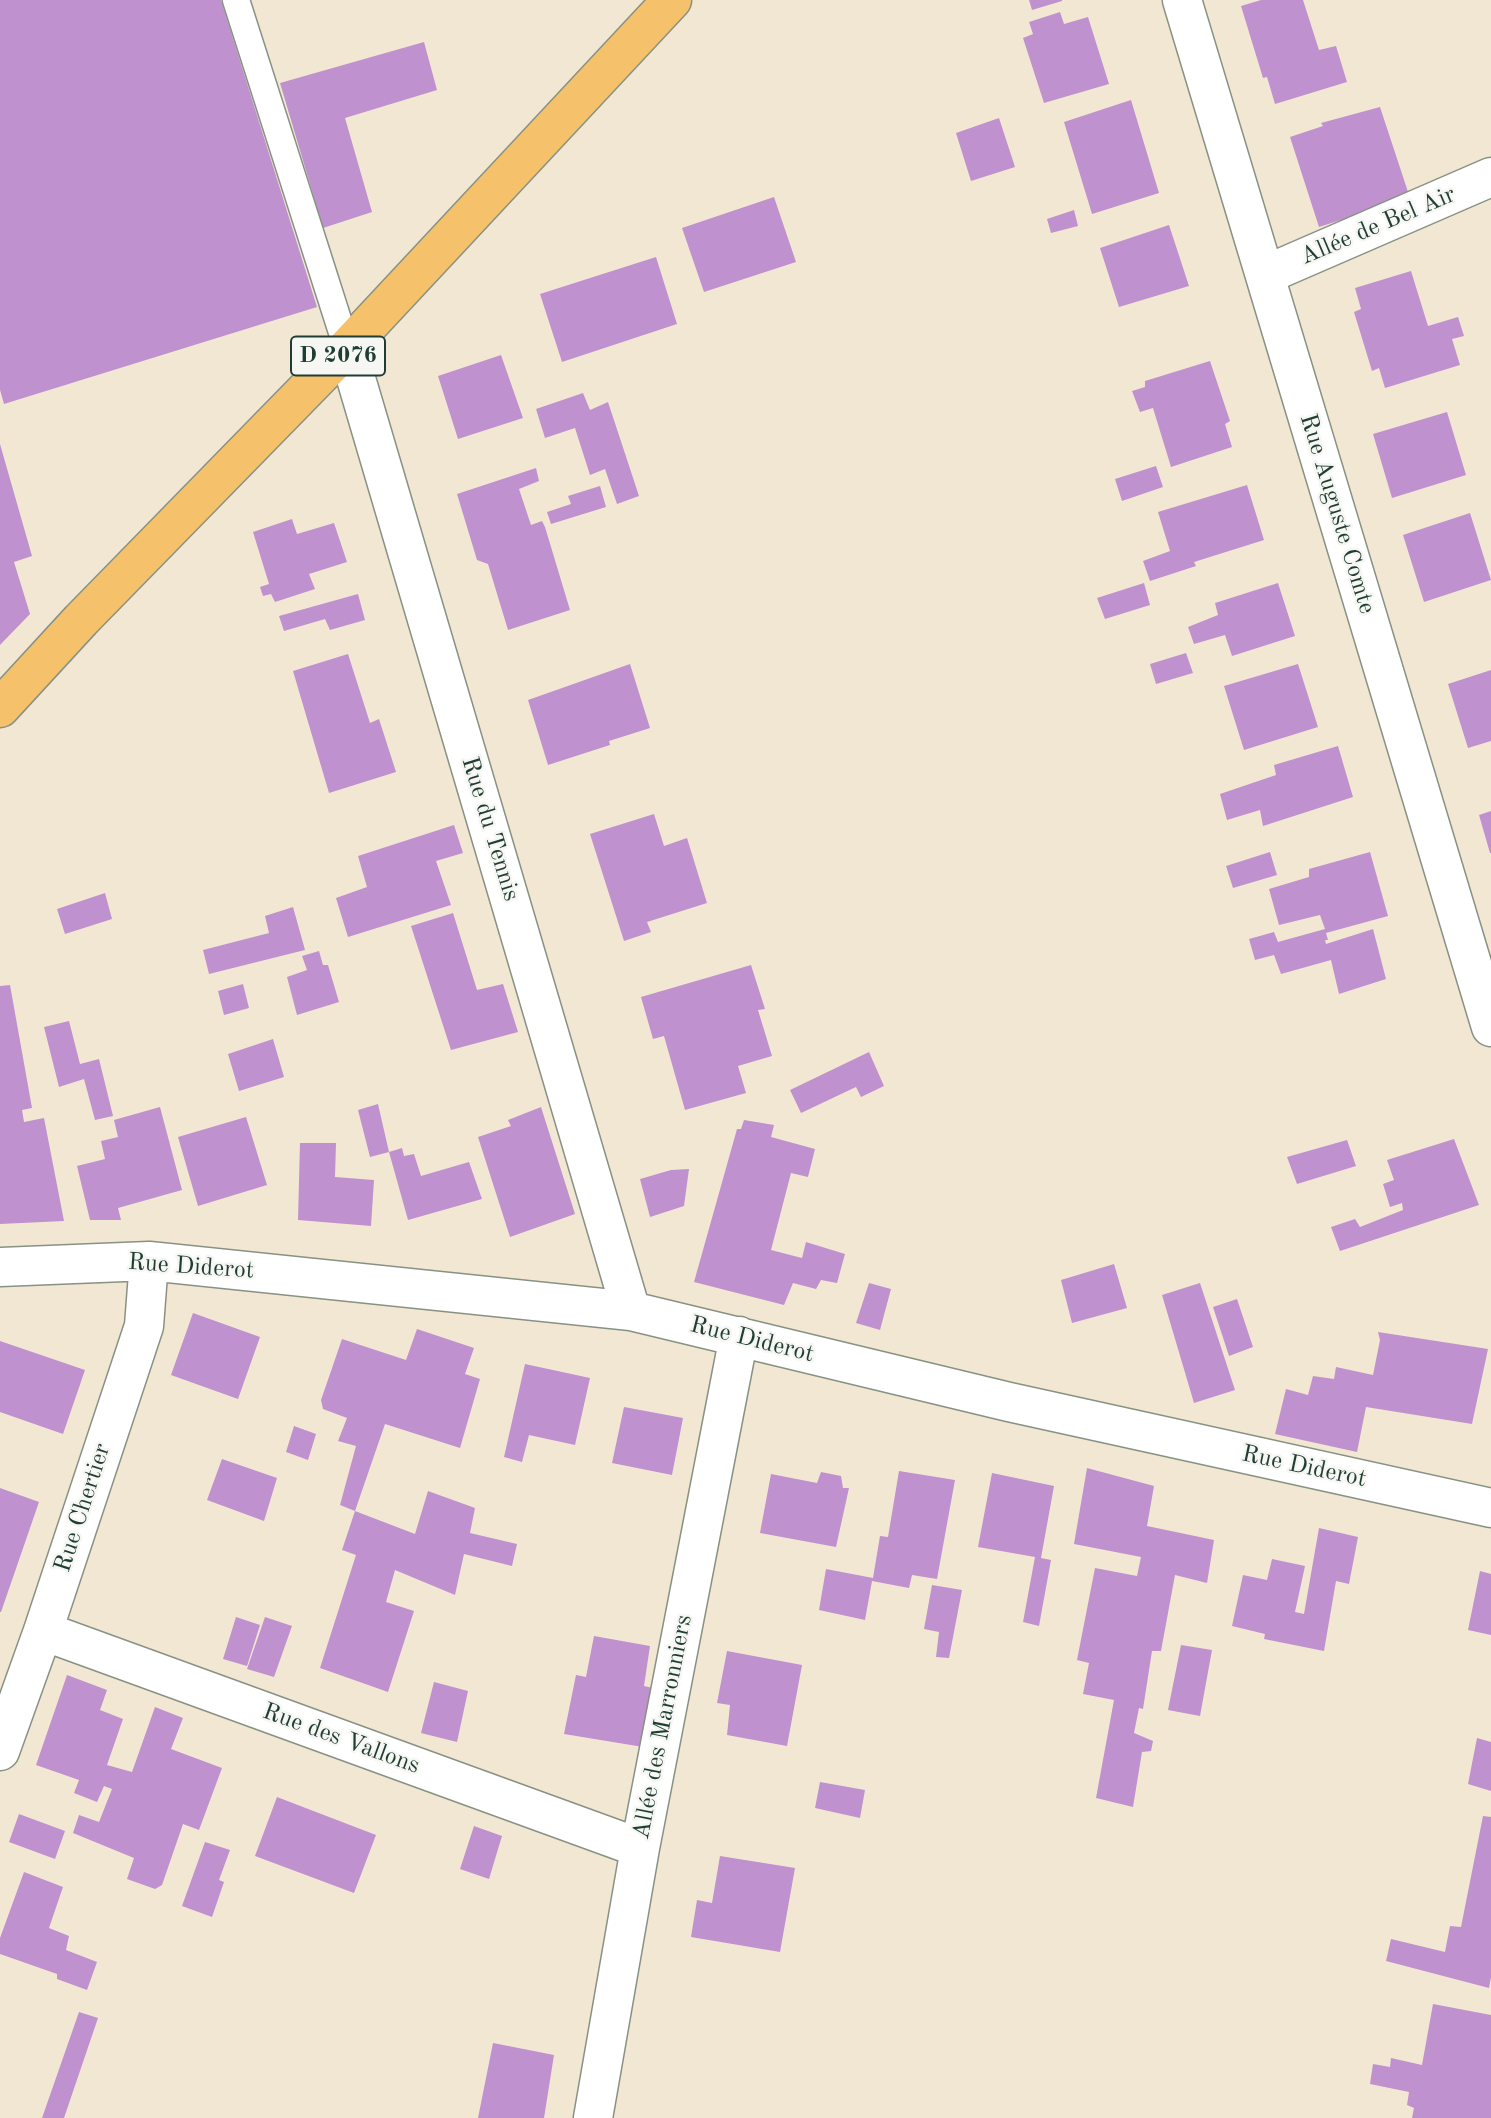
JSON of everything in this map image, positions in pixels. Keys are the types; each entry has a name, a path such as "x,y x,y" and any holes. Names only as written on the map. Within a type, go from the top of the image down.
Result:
{"main road":[{"name":"D 2076","path":"0,708 81,620 347,348 672,0"}],"street":[{"name":"Rue Auguste Comte","path":"1182,0 1490,1021"},
{"name":"Allée de Bel Air","path":"1265,275 1491,177"},
{"name":"Rue du Tennis","path":"347,348 632,1311"},
{"name":"Rue Diderot","path":"0,1267 149,1261 632,1311 1009,1402 1491,1507"},
{"name":"Rue Chertier","path":"0,1751 43,1631 144,1326 149,1261"},
{"name":"Allée des Marronniers","path":"593,2118 640,1848 738,1336"},
{"name":"Rue des Vallons","path":"43,1631 640,1848"}],"lane":[{"path":"236,0 347,348"}],"building":[{"path":"0,0 221,0 317,307 4,404 0,390"},
{"path":"1029,0 1062,0 1062,1 1032,10"},
{"path":"1261,0 1303,0 1319,50 1336,46 1347,82 1275,104 1267,77 1263,78 1241,6"},
{"path":"1060,12 1064,24 1088,17 1109,84 1044,103 1023,38 1033,34 1029,22"},
{"path":"424,42 437,90 345,118 372,212 323,228 280,83"},
{"path":"1131,100 1159,193 1092,214 1064,122"},
{"path":"1380,107 1410,198 1319,227 1290,137 1323,126 1321,123"},
{"path":"999,118 1015,167 971,181 956,133"},
{"path":"774,197 796,262 704,292 682,228"},
{"path":"1074,210 1078,226 1051,233 1047,219"},
{"path":"1169,225 1189,286 1119,307 1100,248"},
{"path":"656,257 677,324 562,362 540,294"},
{"path":"1411,271 1428,326 1458,317 1464,336 1452,339 1460,365 1385,388 1379,368 1372,371 1354,312 1361,309 1355,288"},
{"path":"501,355 523,418 458,439 438,376"},
{"path":"1210,361 1230,421 1225,424 1232,447 1171,467 1153,408 1140,412 1132,391 1145,387 1145,381"},
{"path":"583,393 590,410 608,402 639,496 617,504 605,469 590,475 575,428 545,438 536,409"},
{"path":"1447,412 1466,475 1392,498 1373,434"},
{"path":"0,444 32,556 14,562 30,614 0,645"},
{"path":"1156,466 1163,487 1122,501 1115,479"},
{"path":"536,468 539,481 519,489 531,525 542,521 545,527 570,610 508,630 488,564 477,560 457,494"},
{"path":"1247,485 1264,540 1194,562 1196,566 1150,581 1143,561 1170,551 1158,512"},
{"path":"600,486 606,507 551,524 547,512 571,504 568,496"},
{"path":"1470,513 1491,580 1424,602 1403,535"},
{"path":"292,519 297,534 334,523 347,562 309,574 315,589 275,602 271,594 263,596 260,587 269,584 253,532"},
{"path":"1144,583 1150,605 1105,619 1097,598"},
{"path":"1278,583 1295,636 1232,656 1225,635 1194,644 1188,627 1218,615 1215,603"},
{"path":"358,594 365,620 330,630 325,619 284,631 279,616"},
{"path":"1186,653 1193,673 1156,684 1150,664"},
{"path":"348,654 370,723 379,719 396,772 329,793 293,671"},
{"path":"630,664 650,728 609,741 610,745 548,765 528,700"},
{"path":"1298,664 1318,727 1244,750 1224,686"},
{"path":"1491,670 1491,741 1468,748 1448,684"},
{"path":"1338,746 1353,797 1263,826 1260,810 1227,820 1220,794 1276,775 1274,765"},
{"path":"1491,811 1491,853 1490,853 1479,815"},
{"path":"654,814 664,846 687,838 707,903 647,922 651,932 624,941 590,834"},
{"path":"454,825 463,853 436,861 451,905 348,937 336,898 367,887 358,856"},
{"path":"1270,852 1277,875 1233,888 1226,866"},
{"path":"1370,852 1388,916 1326,933 1328,940 1325,940 1326,944 1373,929 1386,979 1339,994 1331,960 1281,974 1274,955 1255,960 1249,939 1274,932 1278,942 1325,929 1320,915 1279,925 1269,889 1309,877 1309,869"},
{"path":"105,893 112,919 65,934 57,909"},
{"path":"293,907 305,950 209,974 203,950 269,933 265,916"},
{"path":"453,913 477,990 503,984 518,1032 451,1050 411,926"},
{"path":"319,951 323,965 328,965 339,1002 297,1015 287,977 307,970 302,956"},
{"path":"751,965 765,1009 758,1010 772,1056 738,1066 746,1093 685,1110 664,1036 653,1039 641,997"},
{"path":"243,984 249,1008 224,1015 218,991"},
{"path":"10,985 32,1108 22,1110 24,1122 44,1118 64,1221 0,1224 0,986"},
{"path":"69,1021 80,1064 99,1059 113,1116 95,1120 84,1079 59,1087 44,1027"},
{"path":"273,1039 284,1077 239,1091 228,1054"},
{"path":"869,1052 884,1086 861,1097 856,1087 801,1113 790,1090"},
{"path":"378,1104 389,1152 370,1157 358,1110"},
{"path":"160,1107 182,1190 118,1208 121,1220 90,1220 77,1166 105,1159 101,1141 118,1137 114,1120"},
{"path":"541,1107 575,1214 510,1237 478,1137 511,1126 508,1120"},
{"path":"246,1117 267,1185 198,1206 178,1137"},
{"path":"744,1120 774,1125 771,1137 815,1149 808,1177 791,1173 771,1250 802,1258 806,1242 845,1254 837,1283 821,1280 816,1289 793,1283 784,1305 694,1282 737,1129 741,1129"},
{"path":"1454,1139 1479,1205 1340,1251 1331,1227 1355,1219 1360,1227 1403,1210 1402,1203 1390,1207 1383,1184 1394,1180 1387,1160"},
{"path":"1347,1140 1356,1166 1297,1184 1287,1157"},
{"path":"300,1143 336,1143 335,1177 374,1180 371,1226 298,1220"},
{"path":"402,1148 404,1156 414,1154 421,1176 469,1162 482,1199 408,1220 389,1152"},
{"path":"689,1169 684,1206 650,1217 640,1179 671,1170"},
{"path":"1114,1264 1127,1308 1072,1323 1061,1280"},
{"path":"869,1283 891,1289 880,1330 856,1323"},
{"path":"1200,1283 1235,1390 1194,1403 1162,1295"},
{"path":"1237,1299 1253,1347 1229,1356 1213,1307"},
{"path":"193,1313 260,1337 238,1399 171,1375"},
{"path":"417,1329 474,1348 465,1374 480,1379 460,1448 385,1424 355,1511 340,1505 356,1446 338,1441 347,1418 323,1409 321,1400 342,1339 406,1360"},
{"path":"1378,1332 1488,1349 1472,1424 1366,1407 1357,1452 1275,1434 1286,1389 1308,1395 1313,1376 1334,1379 1336,1367 1373,1375 1380,1340"},
{"path":"0,1341 85,1370 63,1434 0,1412"},
{"path":"525,1364 590,1378 575,1445 529,1435 522,1462 504,1457"},
{"path":"624,1407 683,1418 672,1475 612,1463"},
{"path":"294,1426 316,1434 308,1460 286,1452"},
{"path":"222,1459 277,1478 264,1521 207,1500"},
{"path":"1087,1468 1154,1486 1147,1526 1214,1540 1207,1583 1175,1575 1161,1651 1152,1651 1143,1709 1139,1708 1134,1733 1153,1741 1151,1751 1142,1752 1133,1807 1096,1798 1114,1700 1083,1694 1089,1663 1077,1660 1095,1568 1137,1576 1141,1557 1074,1544"},
{"path":"899,1471 955,1480 937,1579 912,1575 909,1588 872,1581 865,1620 819,1610 826,1569 873,1578 880,1536 888,1537"},
{"path":"821,1472 841,1476 843,1488 849,1488 836,1547 760,1533 771,1474 817,1483"},
{"path":"992,1473 1054,1486 1041,1558 1051,1560 1039,1626 1023,1622 1035,1557 978,1547"},
{"path":"0,1488 39,1502 1,1612 0,1612"},
{"path":"428,1491 475,1508 470,1533 517,1544 512,1566 464,1554 455,1595 395,1570 386,1602 414,1611 388,1692 320,1668 356,1555 342,1550 355,1511 415,1534"},
{"path":"1319,1528 1358,1537 1349,1584 1336,1581 1324,1651 1264,1639 1265,1634 1232,1626 1243,1575 1267,1580 1272,1559 1305,1566 1295,1612 1304,1614"},
{"path":"1480,1571 1491,1574 1491,1635 1468,1630"},
{"path":"932,1585 962,1590 949,1658 936,1657 939,1632 924,1629"},
{"path":"236,1617 260,1625 247,1666 223,1659"},
{"path":"265,1617 292,1626 274,1677 247,1669"},
{"path":"594,1636 650,1646 644,1686 653,1688 643,1747 564,1734 576,1675 586,1677"},
{"path":"1181,1645 1212,1650 1200,1716 1168,1710"},
{"path":"727,1651 802,1665 787,1746 727,1735 730,1705 717,1703"},
{"path":"67,1675 107,1690 100,1710 123,1719 107,1765 132,1772 155,1707 183,1718 171,1749 222,1768 199,1830 183,1824 162,1885 155,1889 127,1879 134,1858 73,1833 79,1815 99,1822 112,1789 104,1786 97,1802 74,1793 79,1780 36,1765"},
{"path":"434,1682 468,1691 457,1742 421,1733"},
{"path":"1477,1738 1491,1742 1491,1791 1468,1784"},
{"path":"820,1782 865,1790 860,1818 815,1808"},
{"path":"277,1797 376,1835 354,1893 255,1856"},
{"path":"19,1814 65,1831 55,1859 9,1842"},
{"path":"1483,1816 1491,1817 1489,1988 1386,1961 1391,1939 1445,1952 1450,1926 1461,1927"},
{"path":"474,1826 502,1836 489,1879 460,1869"},
{"path":"205,1842 230,1850 219,1880 224,1882 212,1917 182,1906"},
{"path":"720,1856 795,1868 780,1952 691,1937 697,1900 712,1903"},
{"path":"24,1872 63,1887 49,1928 69,1936 66,1950 97,1962 87,1990 57,1979 57,1974 0,1954 0,1938"},
{"path":"1433,2004 1491,2015 1491,2118 1412,2118 1414,2108 1407,2105 1409,2092 1370,2084 1373,2064 1390,2067 1391,2058 1422,2065"},
{"path":"79,2012 98,2018 64,2118 42,2118"},
{"path":"493,2043 554,2055 544,2118 478,2118"}]}
